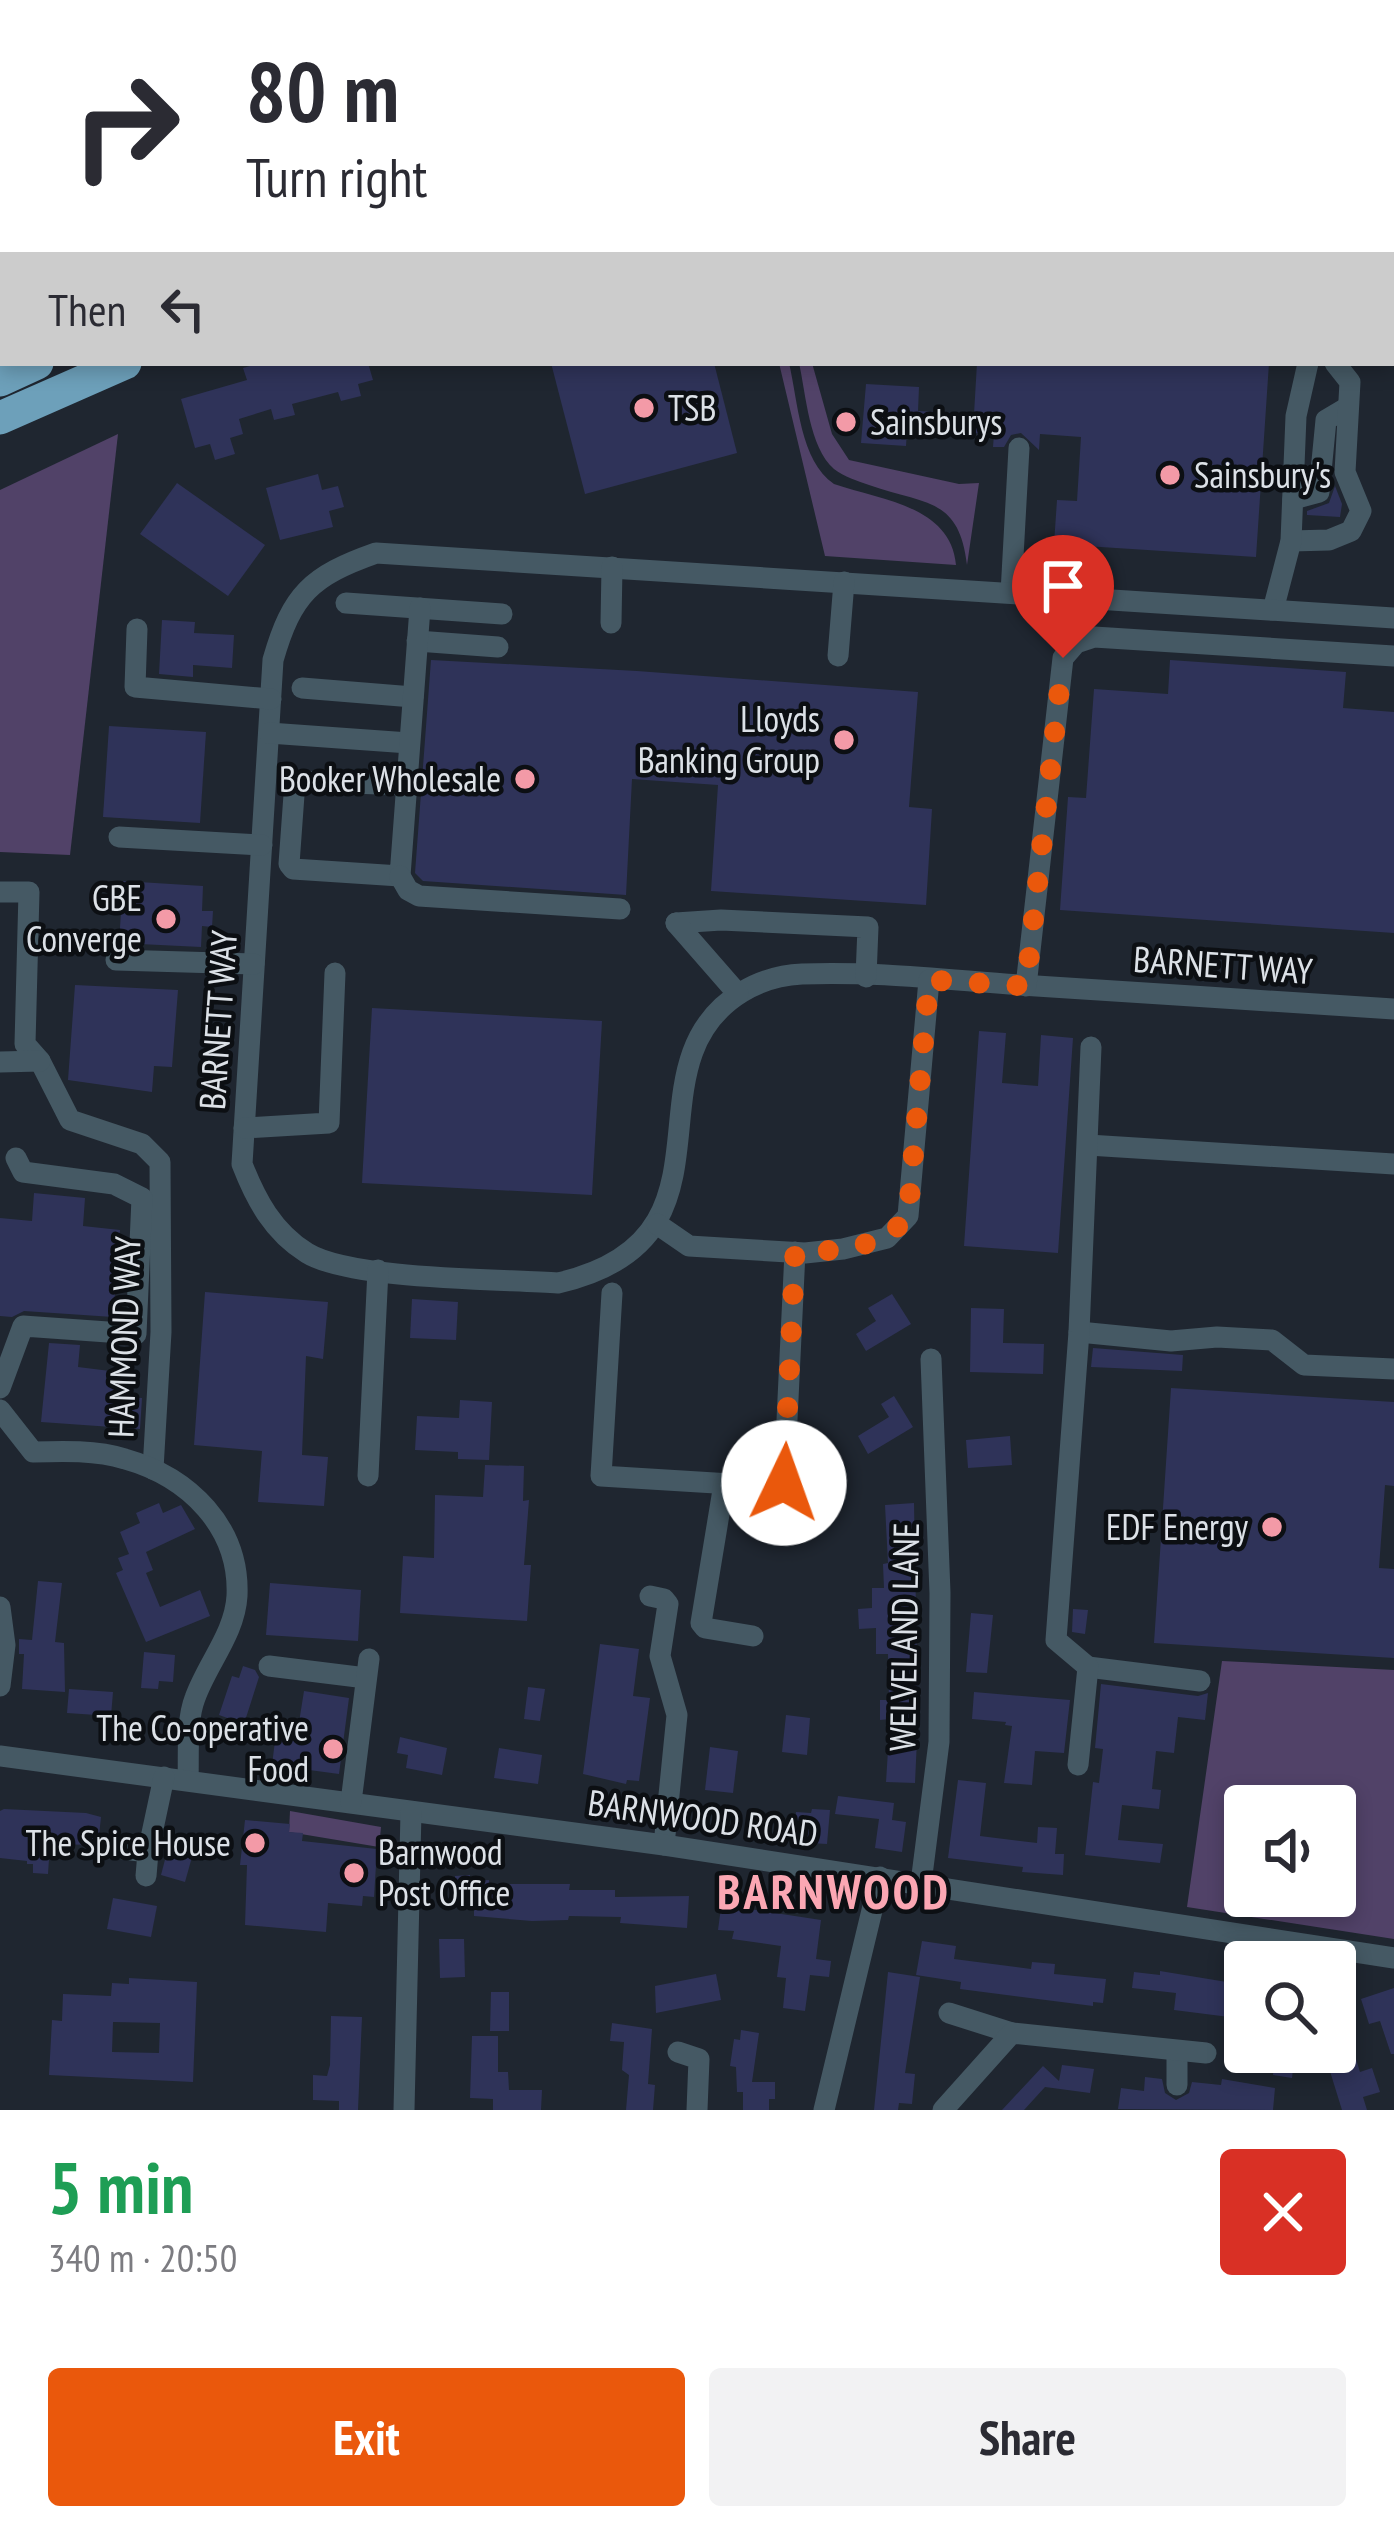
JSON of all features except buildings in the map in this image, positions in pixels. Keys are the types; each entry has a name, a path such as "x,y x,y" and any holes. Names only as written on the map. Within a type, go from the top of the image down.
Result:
{"highway":[{"path":"0,380 30,366"},
{"path":"0,418 117,366"}],"street":[{"path":"1274,610 1291,541 1296,416 1307,366"},
{"path":"1291,541 1329,540 1351,531 1361,511 1345,472 1350,382 1337,366"},
{"path":"1293,499 1319,492 1326,420 1348,407"},
{"path":"1011,593 1019,448"},
{"name":"BARNETT WAY","path":"1394,618 376,553 339,566 286,615 273,660 242,1164 258,1204 279,1231 310,1255 350,1268 558,1283 612,1265 657,1224 670,1196 685,1073 698,1040 712,1016 766,979 800,974 929,980 1394,1009"},
{"path":"611,623 612,568"},
{"path":"838,656 844,582"},
{"path":"346,603 502,614"},
{"path":"420,608 400,876 408,890 419,896 620,909"},
{"path":"137,628 135,688 271,699"},
{"path":"1026,986 1063,658 1076,644 1094,637 1394,656"},
{"path":"417,641 498,646"},
{"path":"302,688 413,697"},
{"path":"269,733 409,742"},
{"path":"400,876 293,869 289,864 295,781 406,785"},
{"path":"119,837 262,845"},
{"path":"0,892 28,892 26,1044 40,1061"},
{"path":"738,994 676,923 722,920 868,927 866,977"},
{"path":"116,960 254,964"},
{"path":"244,1128 329,1124 335,974"},
{"path":"657,1224 689,1246 795,1252 843,1250 887,1238 908,1216 929,980"},
{"path":"1091,1047 1079,1332 1056,1640 1088,1667 1200,1682"},
{"path":"0,1062 40,1061"},
{"name":"HAMMOND WAY","path":"40,1061 70,1120 142,1144 160,1162 161,1332 153,1469 205,1504 234,1551 237,1600 221,1648 194,1700 188,1780"},
{"path":"1088,1145 1394,1164"},
{"path":"0,1388 23,1326 136,1334 142,1198 114,1184 23,1172 16,1158"},
{"path":"611,1293 601,1476 778,1487 784,1483 795,1252"},
{"path":"368,1476 378,1270"},
{"path":"1079,1332 1171,1341 1272,1340 1304,1365 1394,1369"},
{"name":"WELVELAND LANE","path":"921,1883 939,1742 939,1550 932,1391 922,1366"},
{"path":"0,1410 33,1452 121,1457 153,1469"},
{"path":"724,1484 701,1623 705,1628 753,1636"},
{"path":"650,1596 664,1598 668,1604 660,1656 677,1715 664,1845"},
{"path":"0,1607 5,1645 0,1686"},
{"path":"269,1666 367,1669 350,1802"},
{"path":"1078,1765 1088,1667"},
{"name":"BARNWOOD ROAD","path":"0,1756 880,1876 1394,1958"},
{"path":"146,1876 164,1777"},
{"path":"404,2110 411,1812"},
{"path":"123,1849 148,1852"},
{"path":"824,2110 880,1876"},
{"path":"949,2013 1012,2033 1206,2053"},
{"path":"943,2110 1012,2033"},
{"path":"678,2051 699,2059 698,2110"},
{"path":"1177,2052 1177,2085"}],"shaded area":[{"path":"780,366 790,366 807,446 823,474 834,484 892,501 928,518 951,545 956,565 825,556"},
{"path":"800,366 813,366 832,434 849,460 959,484 979,483 967,565 963,543 948,515 923,501 834,469 819,448"},
{"path":"118,434 70,855 0,852 0,490"},
{"path":"1222,1661 1394,1670 1394,1939 1252,1917 1356,1917 1356,1785 1224,1785 1224,1913 1187,1907"},
{"path":"290,1811 381,1827 379,1847 289,1832"}],"place":[{"name":"TSB","path":"644,408"},
{"name":"Sainsburys","path":"846,422"},
{"name":"Sainsbury's","path":"1170,475"},
{"name":"Lloyds Banking Group","path":"844,740"},
{"name":"Booker Wholesale","path":"525,779"},
{"name":"GBE Converge","path":"166,919"},
{"name":"EDF Energy","path":"1272,1527"},
{"name":"The Co-operative Food","path":"333,1749"},
{"name":"The Spice House","path":"255,1843"},
{"name":"Barnwood Post Office","path":"354,1873"}],"district":[{"name":"BARNWOOD","path":"834,1892"}],"route":[{"path":"784,1483 795,1252 843,1250 887,1238 908,1216 929,980 1026,986 1063,658"}]}
